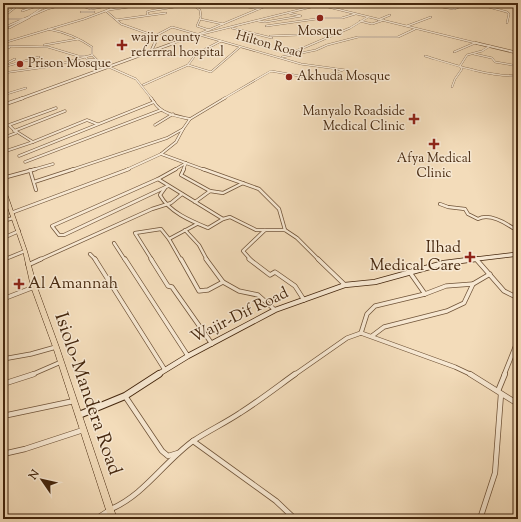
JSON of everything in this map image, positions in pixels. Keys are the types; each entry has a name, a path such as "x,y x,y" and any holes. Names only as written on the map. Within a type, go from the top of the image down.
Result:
{"highway":[{"name":"Isiolo-Mandera Road","path":"3,191 6,207 12,215 19,231 26,252 34,287 56,347 113,519"}],"main road":[{"name":"Wajir-Dif Road","path":"79,415 125,396 188,356 275,310 345,285 375,282 411,274 444,263 518,254"}],"street":[{"path":"3,17 21,3"},
{"path":"37,3 42,3"},
{"path":"22,11 45,3"},
{"path":"3,28 31,17 50,3"},
{"path":"10,28 47,9 69,3"},
{"path":"74,3 91,9 107,6"},
{"path":"103,3 110,9"},
{"path":"3,43 100,14 122,3"},
{"path":"107,11 155,3"},
{"path":"190,3 200,10 200,19 197,26 209,30"},
{"path":"235,3 234,4 237,5 259,9"},
{"path":"257,3 266,6"},
{"path":"3,106 199,34 273,3"},
{"name":"Hilton Road","path":"199,34 327,3"},
{"path":"419,3 454,9 461,6 489,6 507,12 509,14 506,23"},
{"path":"3,10 19,5"},
{"path":"320,5 518,53"},
{"path":"148,14 147,12 150,11 180,6"},
{"path":"16,7 31,9"},
{"path":"107,11 121,24 155,36 172,27 199,34"},
{"path":"81,12 93,12 100,14"},
{"path":"116,20 161,12"},
{"path":"148,14 166,13"},
{"path":"256,21 264,22 300,16 288,13"},
{"path":"266,26 322,18 342,18 355,14"},
{"path":"378,20 390,15"},
{"path":"282,57 350,28 368,17"},
{"path":"407,26 431,17"},
{"path":"3,19 24,19"},
{"path":"200,19 222,24"},
{"path":"360,21 372,24 384,20"},
{"path":"230,27 272,38"},
{"path":"3,221 12,215 134,167 161,154 176,142 190,119 161,110 147,94 143,85 136,79 110,66 105,66 98,61 92,55 92,47 79,39 48,29"},
{"path":"277,57 316,50 327,45 358,37 398,37 415,29"},
{"name":"Hilton Road","path":"190,119 271,71 317,79 334,72 345,70 311,66 240,47 199,34"},
{"path":"263,35 297,35"},
{"path":"152,50 156,40 155,36"},
{"path":"3,46 41,46 79,39"},
{"path":"143,85 188,65 196,54 221,41"},
{"path":"454,52 475,43"},
{"path":"41,46 60,49 78,56 92,55"},
{"path":"452,87 455,79 462,69 460,66 467,55 490,46"},
{"path":"3,50 11,47"},
{"path":"188,65 211,72 240,47"},
{"path":"473,53 492,58 495,62 518,66"},
{"path":"85,56 86,59 98,61"},
{"path":"3,73 13,70 29,70 54,66 85,56"},
{"path":"425,56 460,66 506,76 518,76"},
{"path":"3,66 39,57"},
{"path":"3,66 16,59"},
{"path":"3,95 26,88"},
{"path":"19,156 154,102"},
{"path":"33,142 27,137 15,132 9,125 56,108"},
{"path":"25,162 161,110"},
{"path":"3,138 65,111"},
{"path":"155,125 173,114"},
{"path":"3,152 33,142 87,120 97,124"},
{"path":"34,182 167,138 183,129"},
{"path":"161,154 186,164 243,182 259,189 274,203 280,212 285,230"},
{"path":"3,178 53,164"},
{"path":"168,186 64,235 59,235 53,228 53,225 57,223 158,179 186,164"},
{"path":"186,164 181,175 217,195 224,194 243,182"},
{"path":"30,170 36,190"},
{"path":"158,179 223,219"},
{"path":"168,186 160,197 197,224 208,228 214,226 223,219 230,217 256,230 285,230 297,238 345,285"},
{"path":"195,202 210,191"},
{"path":"28,265 167,203 171,203 182,194"},
{"path":"440,204 448,207 465,209 468,214 478,219 482,217 502,220 513,228 518,227"},
{"path":"169,239 197,224"},
{"path":"212,344 172,287 168,286 135,233 161,229 169,239 199,291 208,290 223,282"},
{"path":"185,230 199,245 206,258 223,282 239,291 258,295 275,310"},
{"path":"265,230 243,251 248,258 270,275 275,272 295,286 304,300"},
{"path":"3,238 19,231"},
{"path":"114,243 188,356"},
{"path":"3,260 26,252"},
{"path":"90,254 98,262 107,279 165,370"},
{"path":"476,259 504,291 518,298"},
{"path":"411,274 425,294"},
{"path":"361,333 366,314 375,306 425,294 446,286 473,284 490,274"},
{"path":"372,336 384,327 447,311 464,303 473,284"},
{"path":"3,298 34,287"},
{"path":"96,519 123,504 138,492 178,453 193,441 240,413 347,338 361,333 455,367 478,378 518,404"},
{"path":"480,519 495,473 500,392 518,340"},
{"path":"3,359 31,354 56,347"},
{"path":"3,384 25,379 41,373 61,362"},
{"path":"125,396 162,451 168,456 178,453"},
{"path":"3,416 74,401"},
{"path":"3,454 25,449 83,430"},
{"path":"193,441 276,500 295,519"}],"place":[{"name":"Mosque","path":"320,18"},
{"name":"wajir county referrral hospital","path":"122,45"},
{"name":"Prison Mosque","path":"20,64"},
{"name":"Akhuda Mosque","path":"289,77"},
{"name":"Manyalo Roadside Medical Clinic","path":"414,119"},
{"name":"Afya Medical Clinic","path":"434,144"},
{"name":"Ilhad Medical Care","path":"470,257"},
{"name":"Al Amannah","path":"19,284"}]}
